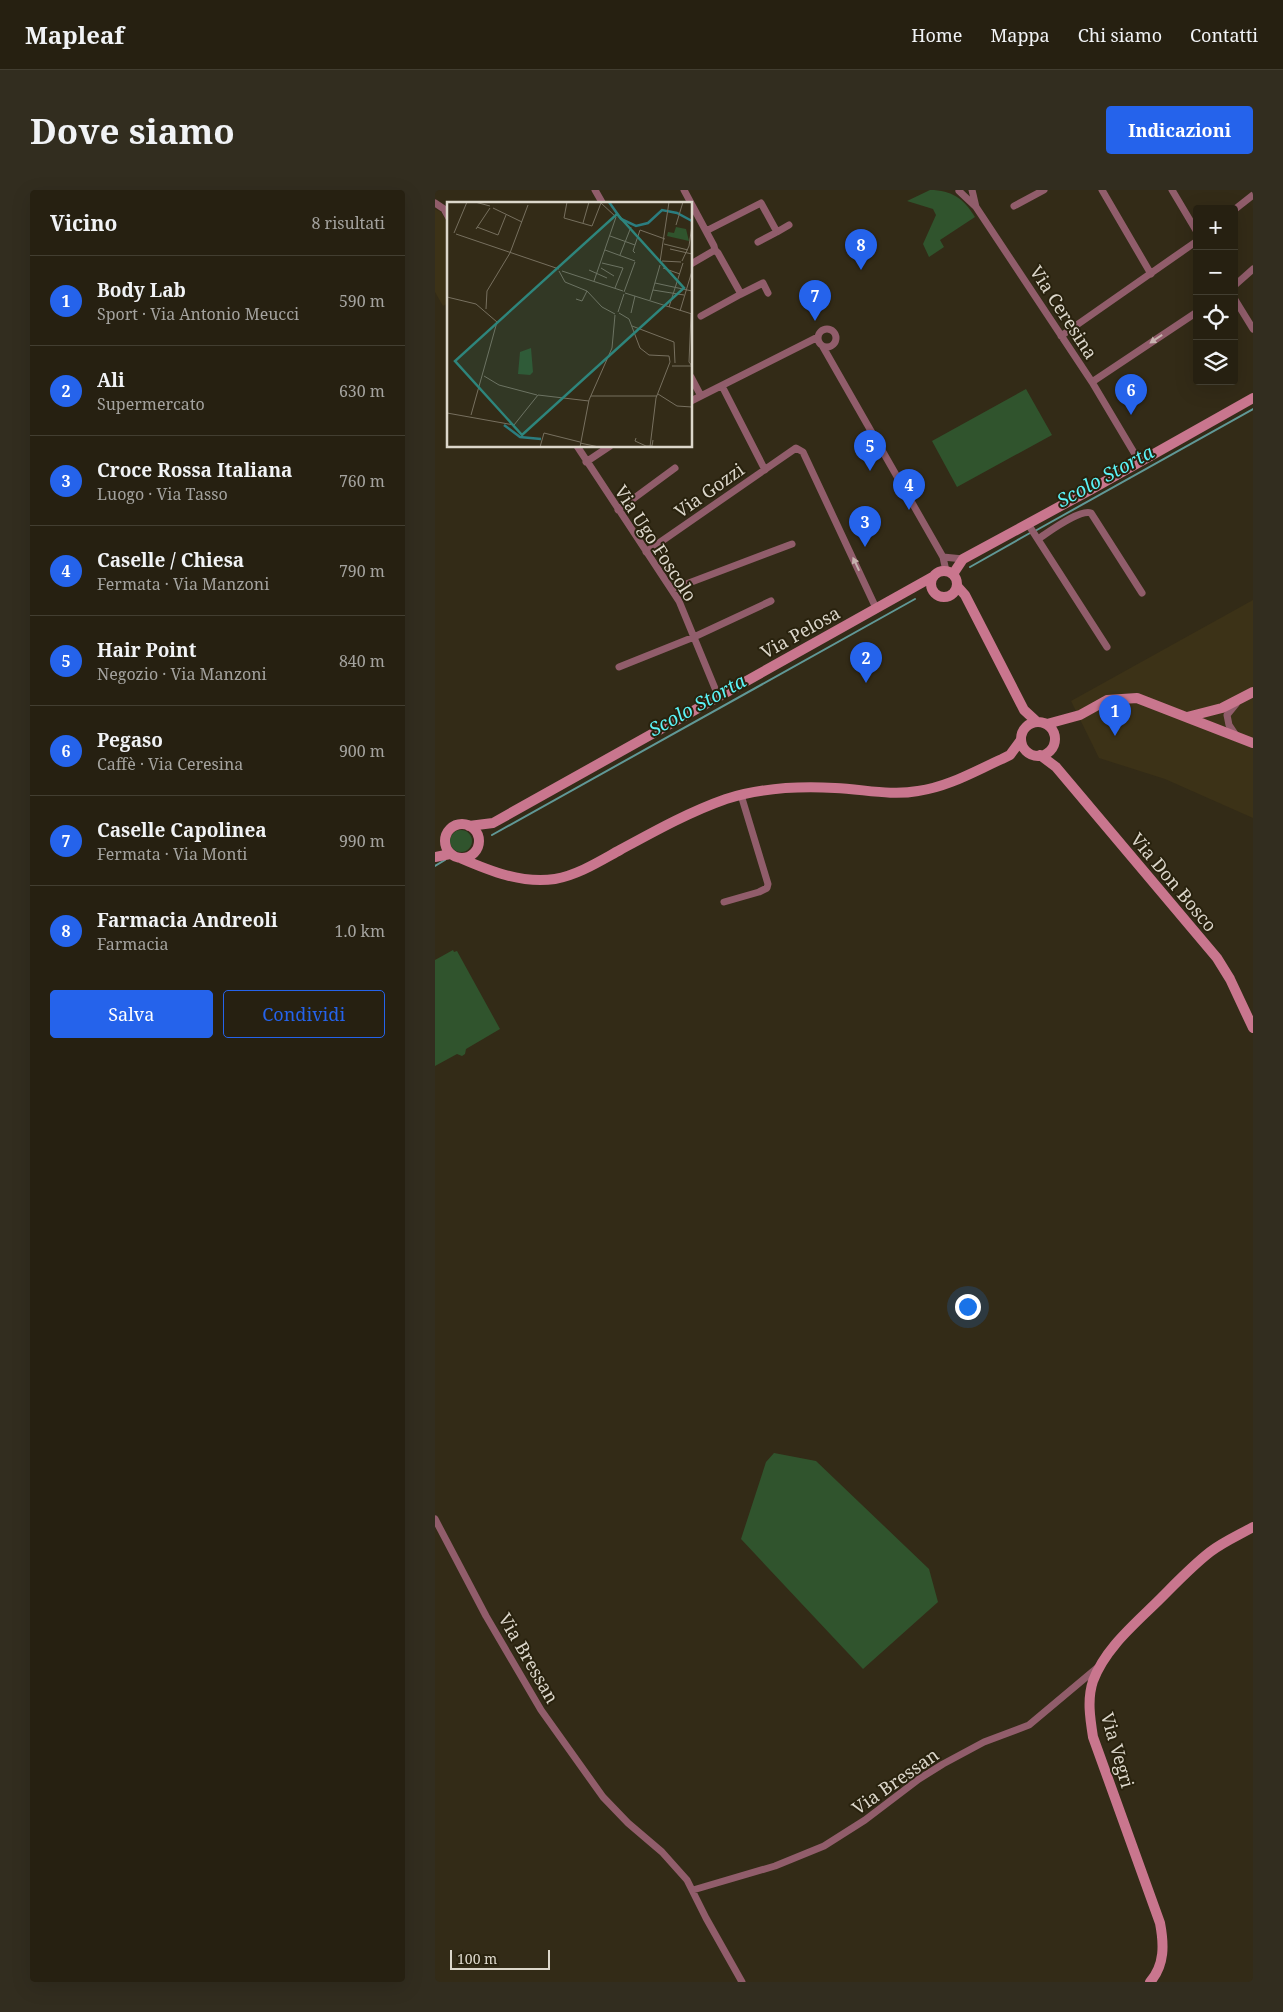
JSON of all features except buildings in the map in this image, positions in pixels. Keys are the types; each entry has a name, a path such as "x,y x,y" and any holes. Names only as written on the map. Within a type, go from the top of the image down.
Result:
{"main road":[{"path":"969,603 949,596 938,596 933,590 931,583 934,576 937,573 949,573 963,559 1033,532 1139,461 1253,398"},
{"path":"949,573 965,595 1024,710 1053,732 1055,737 1073,718 1107,700 1122,697 1137,698 1253,743"},
{"name":"Via Pelosa","path":"435,853 445,844 446,834 449,829 459,824 469,826 493,823 934,576"},
{"path":"914,586 933,590"},
{"path":"949,596 957,586"},
{"path":"1187,717 1222,708 1253,692"},
{"path":"1010,755 1021,740 1024,729 1024,710"},
{"path":"1024,729 1028,726 1073,718"},
{"name":"Via Don Bosco","path":"1055,737 1052,748 1056,767"},
{"name":"Via Don Bosco","path":"1021,740 1023,746 1056,767 1217,958 1230,979 1253,1028"},
{"path":"445,844 455,856 507,876 533,881 557,879 586,868 694,812 741,795 798,788 835,788 888,793 918,791 947,784 1010,755 1049,752 1052,748"},
{"name":"Via Pelosa","path":"435,857 471,856 493,823"},
{"path":"469,826 477,834 481,858 494,871"},
{"name":"Via Vegri","path":"1150,1982 1163,1954 1160,1923 1093,1737 1089,1717 1089,1698 1092,1683 1099,1667 1127,1632 1193,1566 1211,1551 1253,1527"}],"street":[{"path":"595,190 602,202"},
{"path":"684,190 691,202"},
{"name":"Via Ceresina","path":"959,190 966,190"},
{"name":"Via Ceresina","path":"959,190 976,207 1024,279 1092,382 1139,461"},
{"name":"Via Ceresina","path":"972,190 976,207"},
{"path":"1014,206 1044,190"},
{"path":"1101,190 1151,274"},
{"path":"1172,190 1193,225"},
{"path":"1238,207 1253,194"},
{"path":"435,203 444,209 447,214"},
{"path":"706,230 761,203 777,232"},
{"path":"693,206 715,246 715,250 741,294"},
{"path":"758,242 789,226"},
{"path":"1061,336 1193,244"},
{"path":"693,263 715,250"},
{"path":"1238,282 1253,269"},
{"path":"701,316 763,283 768,293"},
{"path":"1238,305 1253,329"},
{"path":"1092,382 1193,315"},
{"path":"693,400 818,337 823,330 832,330 837,338 829,357"},
{"path":"818,337 819,343 829,357 943,557 949,573"},
{"path":"823,347 834,345"},
{"path":"693,381 701,396"},
{"path":"723,386 765,470"},
{"name":"Via Ugo Foscolo","path":"578,448 646,552 673,589 719,698"},
{"path":"586,462 607,448"},
{"name":"Via Gozzi","path":"646,552 796,448 803,452 877,608"},
{"path":"618,510 675,468"},
{"path":"1107,647 1033,532 1079,514 1091,513 1142,593"},
{"path":"673,589 792,544"},
{"path":"943,557 963,559"},
{"path":"619,667 694,637 771,601"},
{"path":"1237,737 1229,725 1227,715 1242,698"},
{"path":"724,902 759,892 767,888 768,884 741,795"},
{"name":"Via Bressan","path":"435,1519 486,1616 555,1732 603,1796 627,1823 679,1869 693,1890 706,1918 742,1982"},
{"name":"Via Bressan","path":"693,1890 775,1866 825,1846 943,1764 984,1742 1029,1725 1099,1667"}],"shaded area":[{"path":"435,209 441,212 447,222 447,304 443,306 435,292"},
{"path":"1253,600 1253,818 1165,779 1099,758 1071,701"}],"green space":[{"path":"930,190 938,190 957,197 975,217 940,240 944,247 929,257 923,244 936,215 933,209 907,201"},
{"path":"1026,389 1052,435 957,487 932,441"},
{"path":"461,830 469,833 472,841 469,849 461,852 453,849 450,841 453,833"},
{"path":"453,950 454,952 457,951 500,1029 466,1049 465,1054 462,1056 457,1054 435,1066 435,960"},
{"path":"774,1453 816,1461 929,1569 938,1602 863,1669 741,1539 766,1462"}],"waterway":[{"name":"Scolo Storta","path":"1035,531 1253,409"},
{"name":"Scolo Storta","path":"970,567 1030,533"},
{"name":"Scolo Storta","path":"492,835 915,599"},
{"name":"Scolo Storta","path":"435,866 445,860"}],"place":[{"name":"Farmacia Andreoli","path":"861,270"},
{"name":"Caselle Capolinea","path":"815,321"},
{"name":"Pegaso","path":"1131,415"},
{"name":"Hair Point","path":"870,471"},
{"name":"Caselle / Chiesa","path":"909,510"},
{"name":"Croce Rossa Italiana","path":"865,547"},
{"name":"Ali","path":"866,683"},
{"name":"Body Lab","path":"1115,736"}]}
